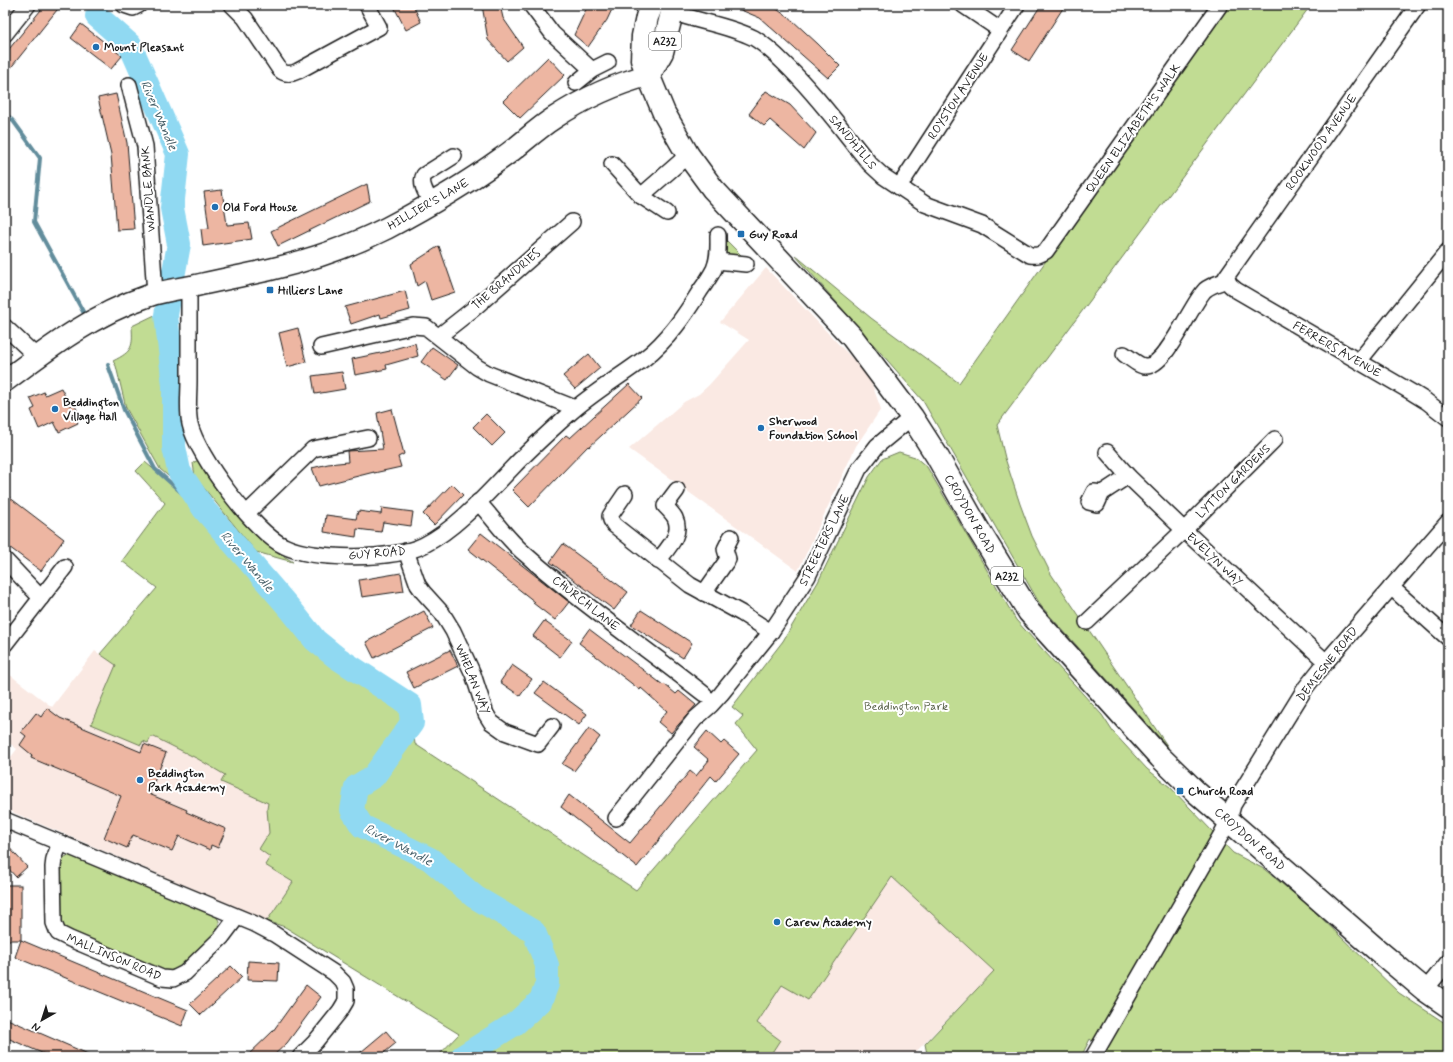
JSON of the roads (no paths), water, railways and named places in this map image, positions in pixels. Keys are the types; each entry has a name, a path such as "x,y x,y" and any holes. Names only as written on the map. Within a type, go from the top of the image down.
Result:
{"highway":[{"name":"CROYDON ROAD","path":"666,7 647,18 643,36 642,60 664,113 688,155 713,189 852,337 912,417 1029,612 1160,757 1196,792 1425,990 1448,1006"}],"main road":[{"name":"HILLIER'S LANE","path":"5,381 81,327 120,307 155,294 272,269 320,256 386,228 432,203 504,157 554,118 600,92 649,75"}],"street":[{"path":"7,28 28,5"},
{"path":"124,5 133,8 139,5"},
{"path":"232,5 245,18 280,70 291,74 379,27 367,5"},
{"path":"531,5 552,33 592,70"},
{"path":"962,5 1000,30"},
{"name":"ROYSTON AVENUE","path":"899,187 1017,5"},
{"name":"QUEEN ELIZABETH'S WALK","path":"1046,251 1220,5"},
{"name":"ROOKWOOD AVENUE","path":"1227,280 1227,274 1418,5"},
{"name":"SANDHILLS","path":"666,7 694,20 715,24 744,34 765,45 809,90 870,164 883,176 925,204 982,225 1030,255 1040,255 1046,251"},
{"path":"576,83 592,70 608,62"},
{"name":"WANDLE BANK","path":"129,85 145,146 155,294"},
{"path":"640,196 688,155"},
{"path":"432,203 424,188 422,178 424,175 454,156"},
{"path":"612,164 640,196 667,213"},
{"name":"THE BRANDRIES","path":"439,336 472,310 572,222"},
{"name":"GUY ROAD","path":"187,287 189,306 190,423 210,466 247,513 271,538 283,546 302,553 328,556 358,556 406,552 416,549 435,539 478,502 519,460 575,408 646,357 658,346 680,320 711,275 717,261 718,235"},
{"path":"1359,361 1448,251"},
{"path":"717,261 746,264"},
{"path":"1124,354 1144,366 1150,366 1169,348 1202,294 1210,286 1227,280"},
{"name":"FERRERS AVENUE","path":"1227,280 1236,290 1426,401 1448,418"},
{"path":"321,347 413,326 426,326 477,367 489,374 575,408"},
{"path":"5,327 37,357"},
{"name":"STREETERS LANE","path":"616,818 695,719 708,699 771,632 808,576 859,469 877,446 892,432 912,417"},
{"path":"247,513 314,449 368,438"},
{"name":"LYTTON GARDENS","path":"1087,622 1184,530 1275,439"},
{"name":"EVELYN WAY","path":"1107,452 1128,476 1184,530 1326,662"},
{"path":"1102,493 1128,476"},
{"path":"658,561 675,538 677,531 678,525 675,518 665,506 677,490"},
{"path":"625,494 610,516 614,525 690,585 742,613 771,632"},
{"name":"CHURCH LANE","path":"478,502 524,554 667,664 708,699"},
{"name":"DEMESNE ROAD","path":"1229,820 1233,805 1306,687 1448,522"},
{"path":"704,593 728,559 725,549 732,537"},
{"name":"WHELAN WAY","path":"406,552 418,585 442,613 453,631 473,674 486,714 491,722 505,732 538,744 552,726"},
{"path":"5,560 41,598"},
{"path":"5,644 65,567"},
{"path":"1391,587 1448,638"},
{"path":"5,820 255,924 274,934 334,973 343,982 346,989 346,1001 324,1031 300,1057"},
{"path":"1093,1057 1229,820"},
{"name":"MALLINSON ROAD","path":"60,842 53,867 54,924 58,932 70,939 162,978 173,979 186,973 222,937 237,917"},
{"path":"1425,990 1448,962"}],"waterway":[{"name":"River Wandle","path":"97,16 130,45 178,154 172,208 179,244 166,315 174,386 174,447 179,471 204,509 315,640 336,657 410,705 412,723 374,776 356,787 352,810 362,826 430,859 475,897 534,932 547,965 547,984 541,1000 516,1023 462,1057"},
{"name":"River Wandle","path":"5,113 14,122 40,158 34,222 86,317"},
{"name":"River Wandle","path":"108,365 124,410 155,469 183,494 204,509"}],"place":[{"name":"Mount Pleasant","path":"96,47"},
{"name":"Old Ford House","path":"215,207"},
{"name":"Guy Road","path":"741,234"},
{"name":"Hilliers Lane","path":"270,290"},
{"name":"Beddington Village Hall","path":"55,409"},
{"name":"Sherwood Foundation School","path":"761,428"},
{"name":"Beddington Park Academy","path":"140,780"},
{"name":"Church Road","path":"1180,791"},
{"name":"Carew Academy","path":"777,922"}],"park label":[{"name":"Beddington Park","path":"906,706"}]}
